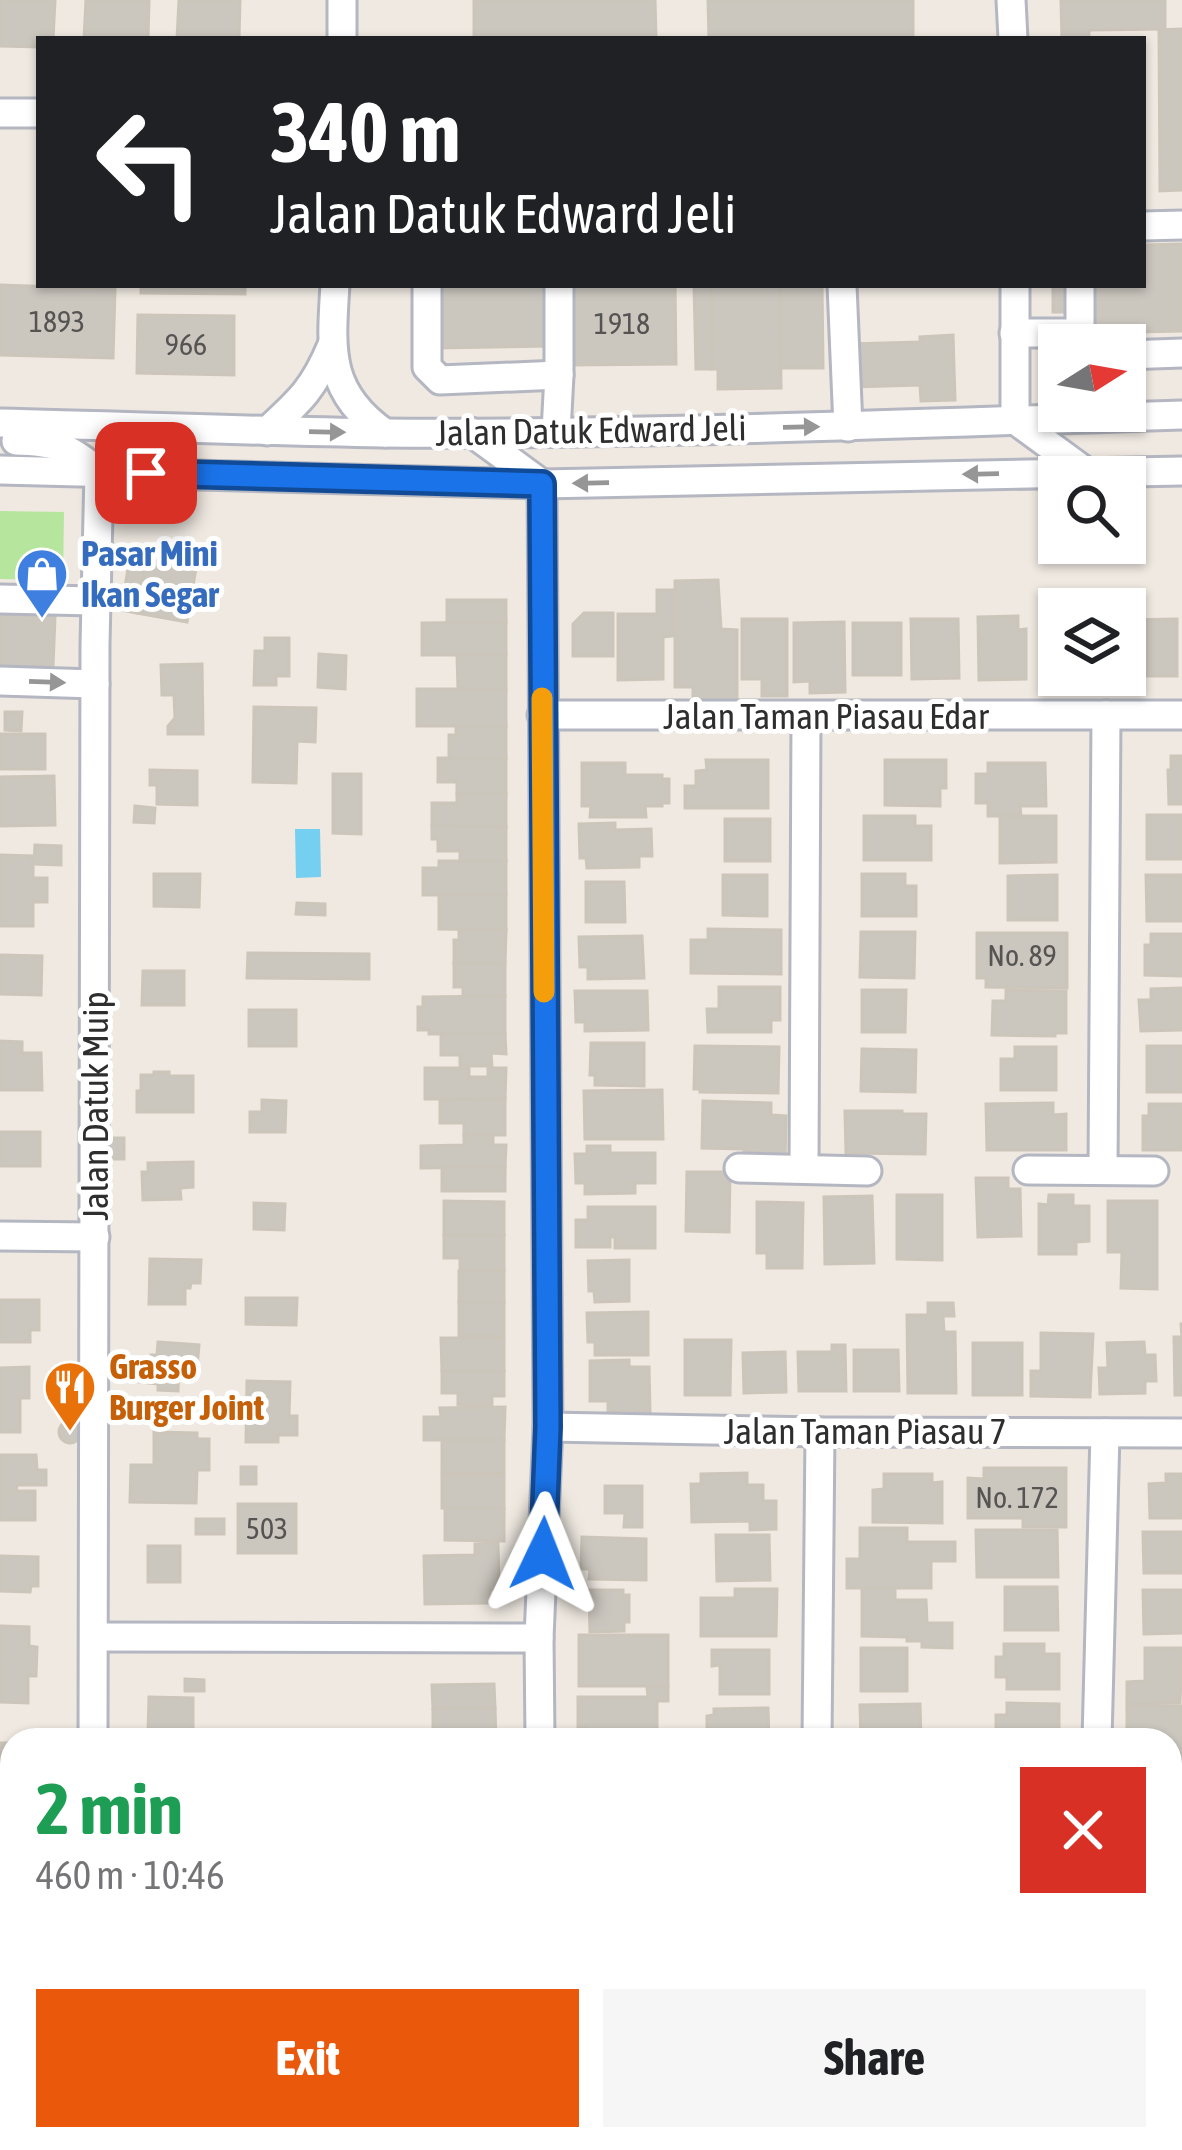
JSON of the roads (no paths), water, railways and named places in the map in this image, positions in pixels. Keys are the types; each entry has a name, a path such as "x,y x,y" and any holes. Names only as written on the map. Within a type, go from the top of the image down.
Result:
{"street":[{"path":"342,0 342,36"},
{"path":"1011,0 1013,36"},
{"path":"0,113 36,113"},
{"path":"1146,226 1182,225"},
{"path":"335,288 332,345 346,394 385,433"},
{"path":"427,288 428,367 440,380 560,375"},
{"path":"556,432 559,288"},
{"path":"842,288 848,427"},
{"path":"1015,288 1015,420 1064,456"},
{"path":"1080,288 1081,324"},
{"path":"1014,333 1038,335"},
{"path":"267,430 304,398 332,345"},
{"path":"1146,354 1182,353"},
{"name":"Jalan Datuk Edward Jeli","path":"0,423 385,433 556,432 1182,415"},
{"path":"472,432 542,484 548,1427 540,1728"},
{"path":"0,441 48,442 74,452 99,472"},
{"name":"Jalan Datuk Edward Jeli","path":"0,470 542,484 1038,473"},
{"name":"Jalan Datuk Edward Jeli","path":"1146,471 1182,471"},
{"name":"Jalan Datuk Muip","path":"93,1728 99,472"},
{"path":"0,599 95,601"},
{"path":"0,681 95,684"},
{"name":"Jalan Taman Piasau Edar","path":"542,715 1182,716"},
{"path":"804,1169 806,716"},
{"path":"1103,1170 1106,716"},
{"path":"739,1168 867,1171"},
{"path":"1028,1170 1154,1171"},
{"path":"0,1236 95,1238"},
{"name":"Jalan Taman Piasau 7","path":"548,1427 1182,1432"},
{"path":"817,1728 820,1432"},
{"path":"1096,1728 1105,1433"},
{"path":"94,1637 539,1638"}],"water":[{"path":"295,829 320,829 321,877 296,878"}],"place":[{"name":"Pasar Mini Ikan Segar","path":"42,620"},
{"name":"Grasso Burger Joint","path":"70,1433"}]}
